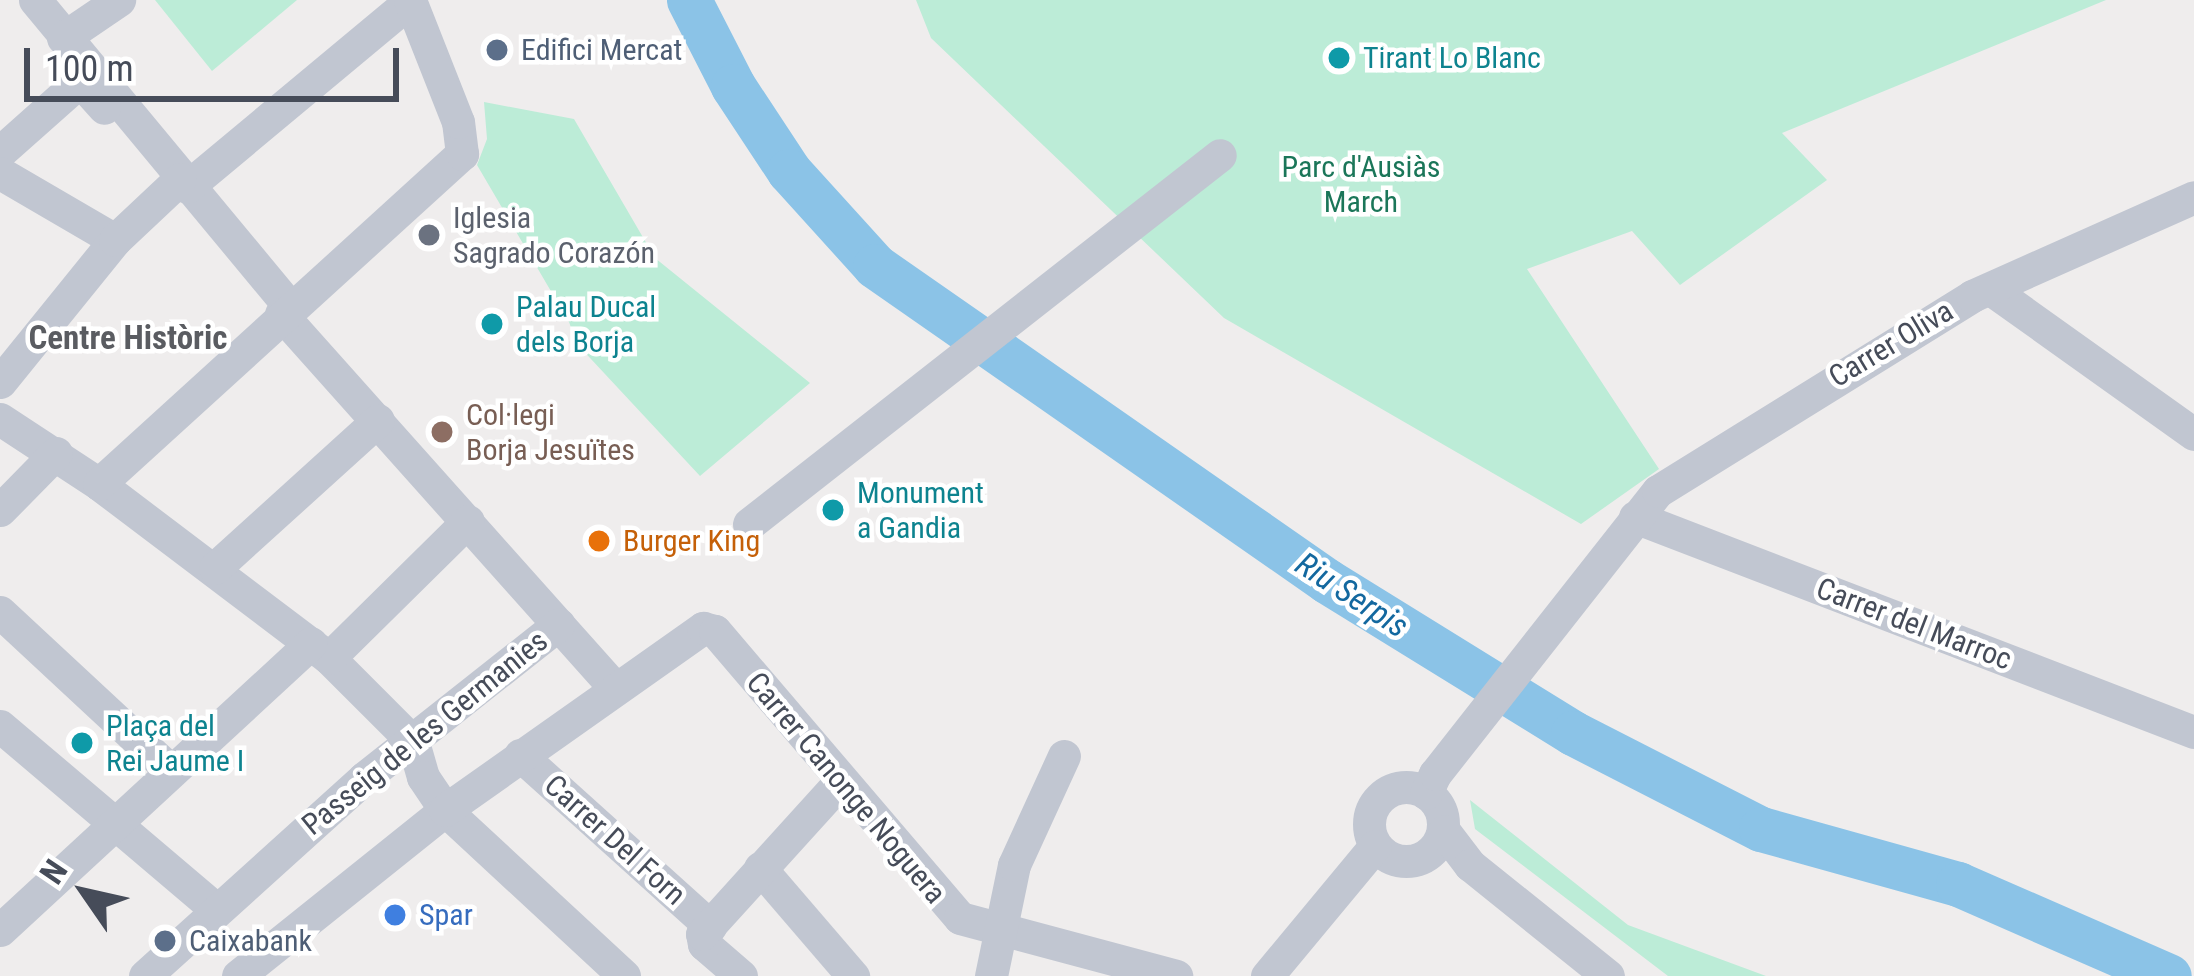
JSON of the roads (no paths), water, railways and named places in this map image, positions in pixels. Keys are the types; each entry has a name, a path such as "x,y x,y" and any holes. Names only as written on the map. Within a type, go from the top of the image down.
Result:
{"street":[{"path":"35,0 86,76 378,420 559,623"},
{"path":"63,38 119,0"},
{"path":"0,382 115,240 410,0 458,122 462,154 99,484"},
{"path":"0,152 86,76"},
{"path":"749,524 1220,155"},
{"path":"0,173 115,240"},
{"name":"Carrer Oliva","path":"1431,783 1658,491 1904,334 2194,197"},
{"path":"1992,290 2194,434"},
{"path":"0,419 99,484 320,651 412,742 423,777 445,810 624,976"},
{"path":"214,568 378,420"},
{"path":"0,509 56,453"},
{"path":"0,930 171,771 320,651 468,521"},
{"name":"Carrer del Marroc","path":"1626,527 2194,732"},
{"path":"0,612 171,771"},
{"name":"Passeig de les Germanies","path":"146,976 216,909 559,623 614,687"},
{"name":"Carrer Canonge Noguera","path":"614,687 697,630 711,628 946,908 998,930 1176,976"},
{"path":"238,976 445,810 614,687"},
{"path":"0,726 216,909"},
{"name":"Carrer Del Forn","path":"520,755 707,935 741,976"},
{"path":"993,975 1014,865 1064,756"},
{"path":"707,935 760,868 840,782"},
{"path":"1267,976 1375,846 1370,815 1381,797 1431,783 1441,809 1434,844 1404,862 1375,846"},
{"path":"1434,844 1470,865 1589,970"},
{"path":"760,868 853,976"}],"waterway":[{"name":"Riu Serpis","path":"689,0 733,86 789,171 875,266 1327,581 1573,733 1761,829 1958,884 2169,976"}],"place":[{"name":"Edifici Mercat","path":"497,50"},
{"name":"Tirant Lo Blanc","path":"1339,58"},
{"name":"Iglesia Sagrado Corazón","path":"429,235"},
{"name":"Palau Ducal dels Borja","path":"492,324"},
{"name":"Col·legi Borja Jesuïtes","path":"442,432"},
{"name":"Monument a Gandia","path":"833,510"},
{"name":"Burger King","path":"599,541"},
{"name":"Plaça del Rei Jaume I","path":"82,743"},
{"name":"Spar","path":"395,915"},
{"name":"Caixabank","path":"165,941"}],"district":[{"name":"Centre Històric","path":"128,338"}],"park label":[{"name":"Parc d'Ausiàs March","path":"1361,184"}]}
